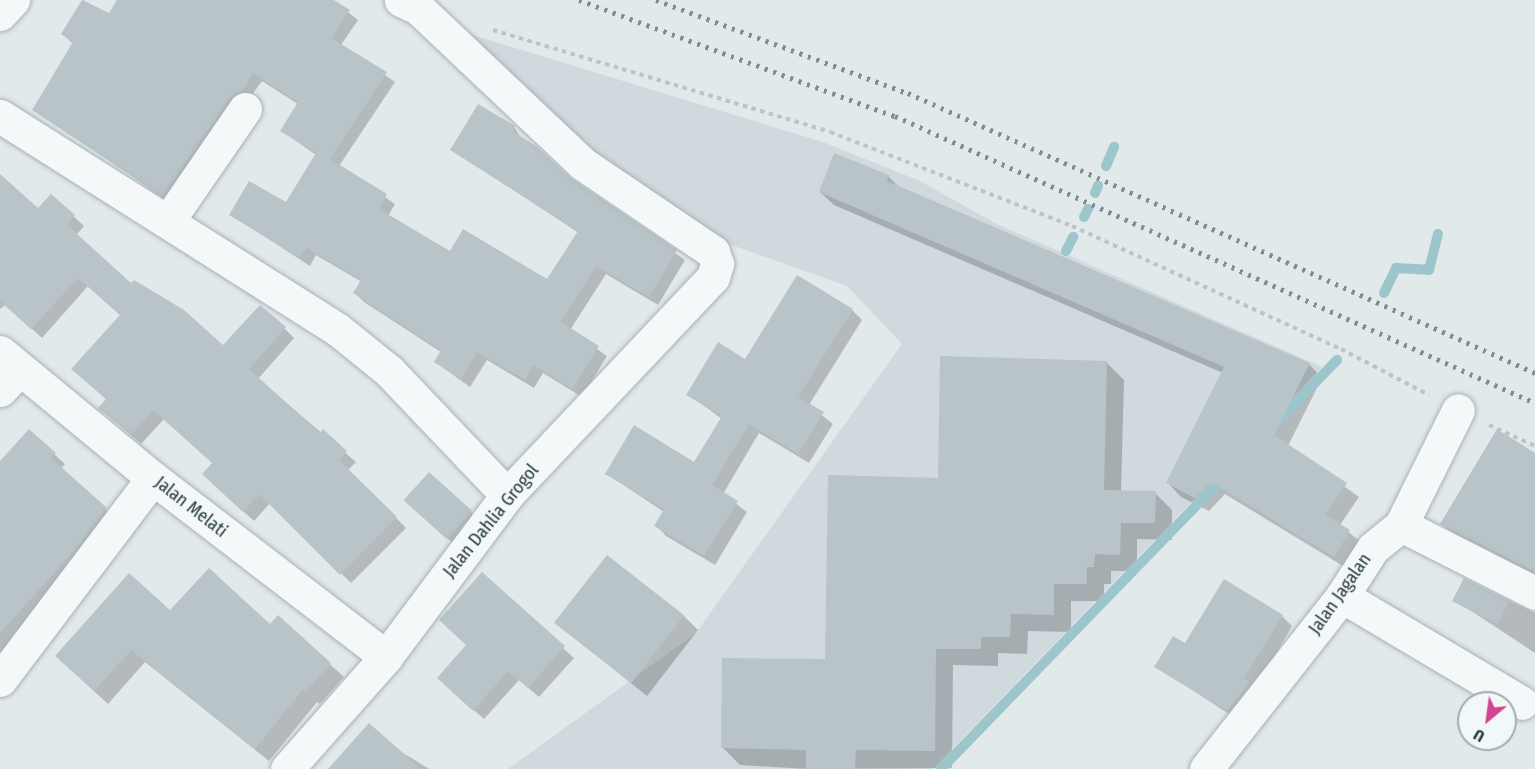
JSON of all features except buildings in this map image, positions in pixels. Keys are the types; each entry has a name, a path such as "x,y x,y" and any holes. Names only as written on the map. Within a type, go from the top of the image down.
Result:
{"street":[{"path":"0,14 13,0"},
{"name":"Jalan Dahlia Grogol","path":"287,769 386,657 507,495 713,277 717,264 713,252 582,164 418,8 401,0"},
{"path":"168,221 245,109"},
{"path":"0,116 337,328 412,394 507,495"},
{"name":"Jalan Melati","path":"7,370 153,478 386,657"},
{"name":"Jalan Jagalan","path":"1206,769 1342,596 1373,548 1401,525 1458,410"},
{"path":"0,680 153,478"},
{"path":"1401,525 1535,593"},
{"path":"1342,596 1522,703"}],"path":[{"path":"487,28 830,132 1072,226 1341,349"}],"shaded area":[{"path":"466,33 823,142 920,181 995,223 1322,367 933,769 508,769 696,633 902,344 847,286 706,236 603,161"}],"waterway":[{"path":"1106,166 1114,147"},
{"path":"1095,193 1098,186"},
{"path":"1084,217 1088,209"},
{"path":"1384,293 1396,268 1429,270 1438,234"},
{"path":"1066,251 1073,237"},
{"path":"1273,426 1337,360"},
{"path":"941,769 1225,476"}],"railway":[{"path":"579,0 895,116 1535,403"},
{"path":"656,0 908,93 1535,373"}]}
